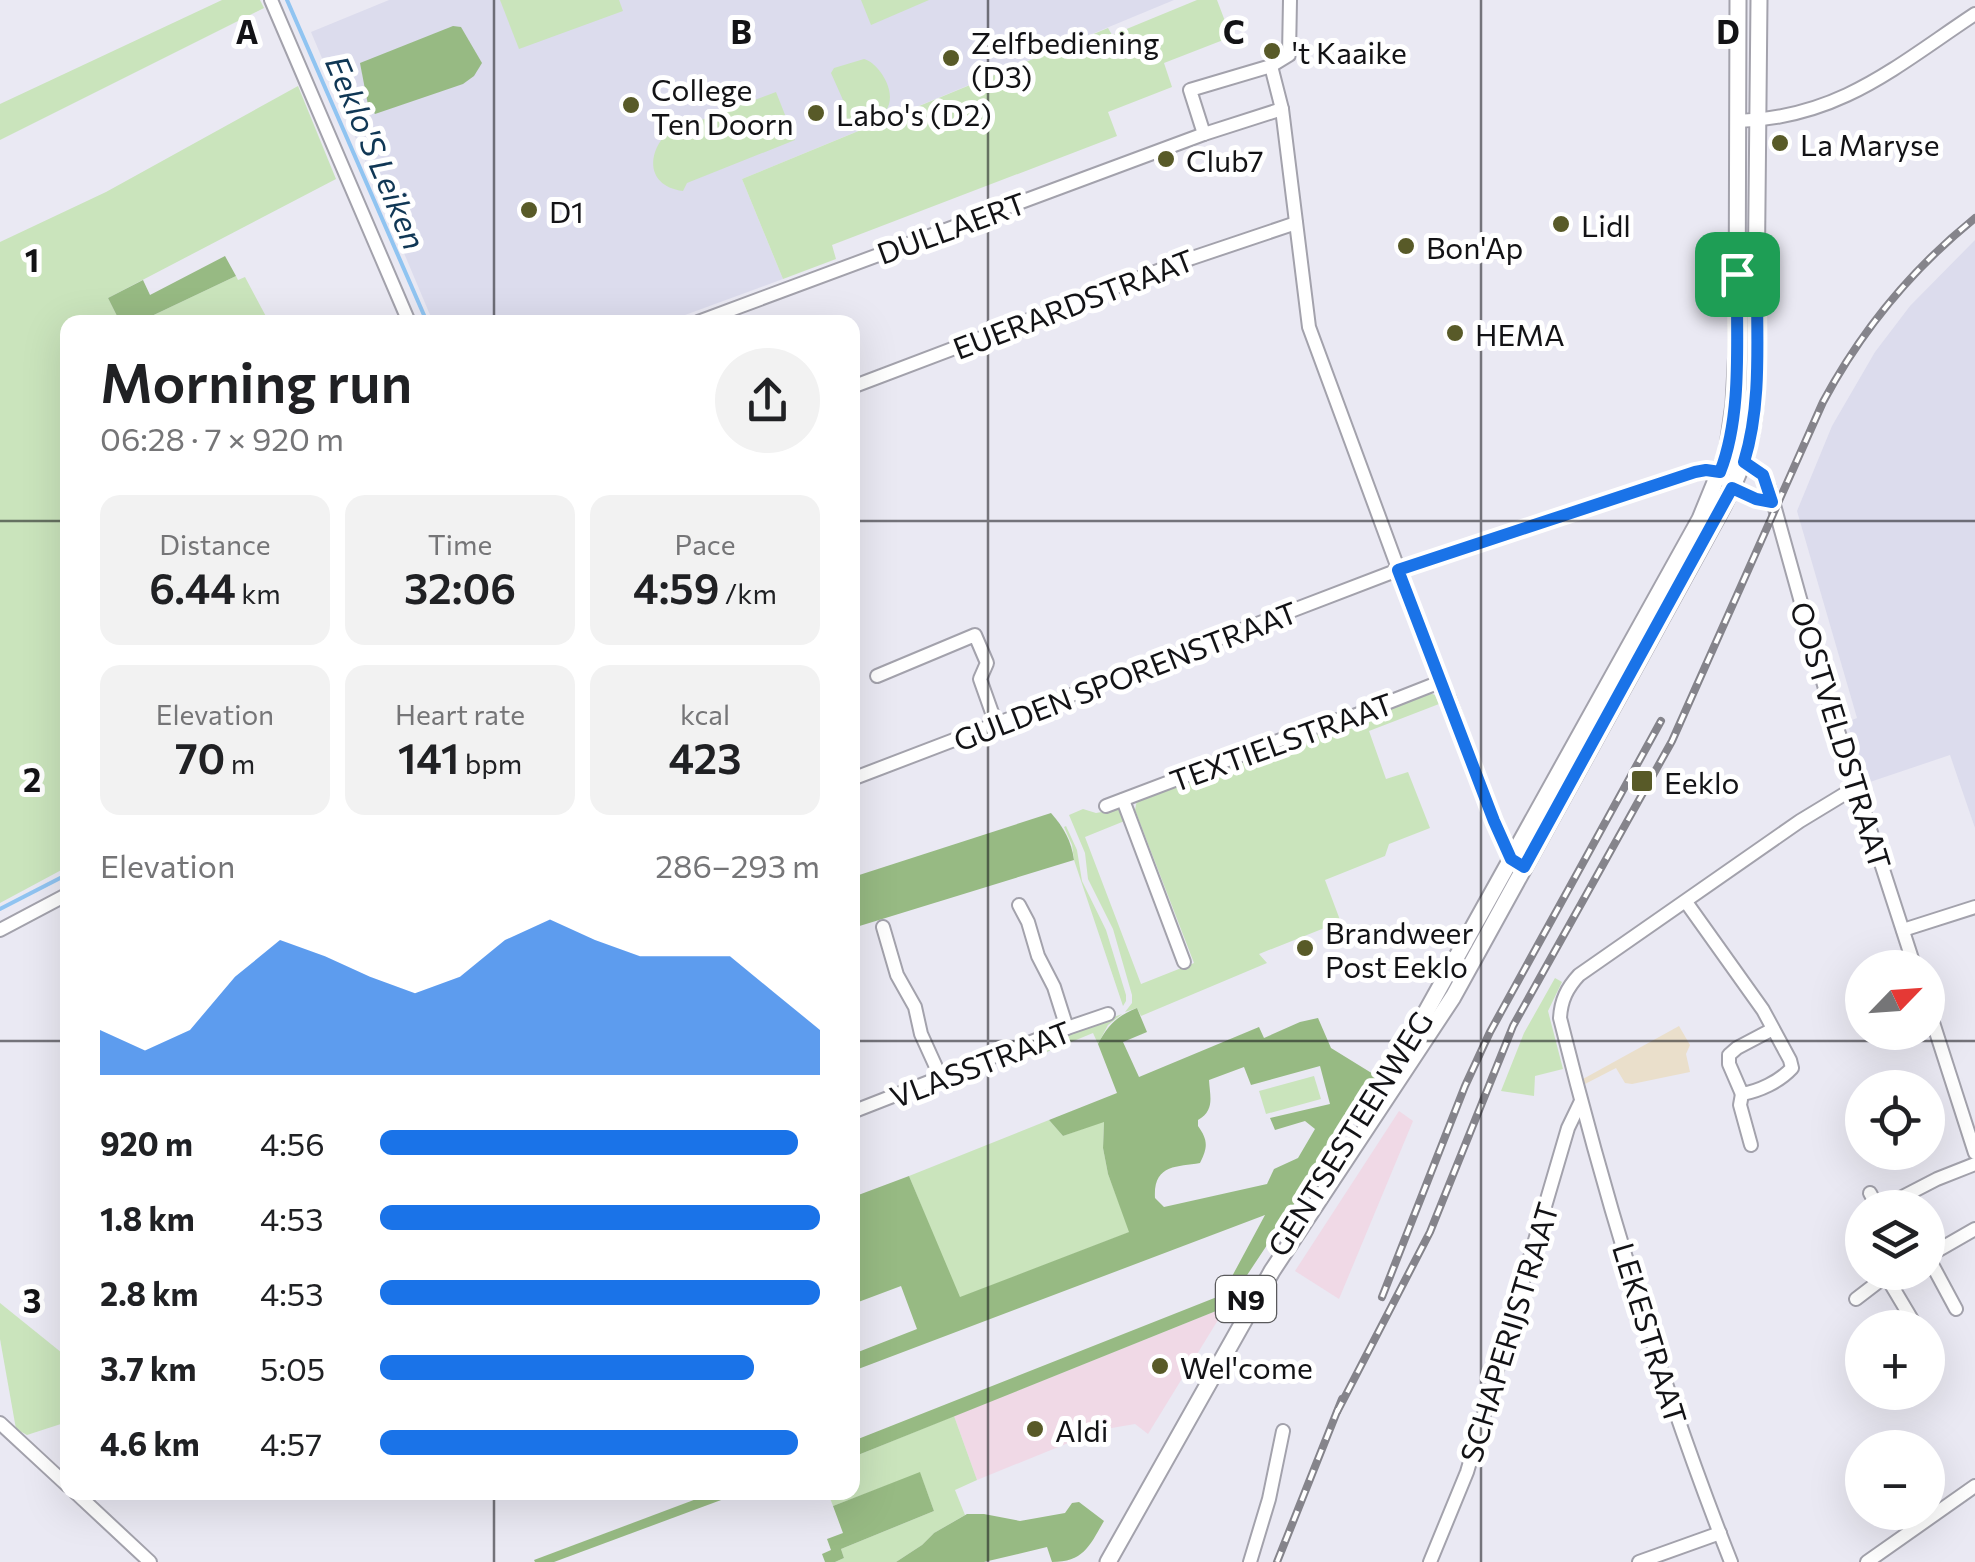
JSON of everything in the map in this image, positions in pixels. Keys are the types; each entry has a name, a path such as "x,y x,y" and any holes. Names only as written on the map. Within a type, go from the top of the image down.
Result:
{"main road":[{"name":"N9","path":"1518,863 1700,519 1727,453 1734,404 1738,0"},
{"name":"N9","path":"1518,863 1732,488 1752,436 1756,405 1758,0"},
{"name":"GENTSESTEENWEG","path":"1098,1562 1286,1231 1408,1045 1518,863"},
{"name":"GENTSESTEENWEG","path":"1108,1562 1272,1272 1452,997 1518,863"}],"street":[{"path":"271,0 406,315"},
{"path":"1204,134 1190,90 1271,66 1289,55 1290,0"},
{"path":"1737,121 1791,116 1867,87 1975,14"},
{"path":"1271,66 1282,109 1309,327 1485,798 1518,863"},
{"name":"DULLAERT","path":"717,315 1204,134 1282,109"},
{"name":"EUERARDSTRAAT","path":"860,384 1192,258 1296,223"},
{"path":"1737,274 1757,268"},
{"path":"1744,462 1720,472 1732,488 1772,502"},
{"name":"OOSTVELDSTRAAT","path":"1744,462 1763,475 1829,703 1909,950"},
{"name":"GULDEN SPORENSTRAAT","path":"860,776 1398,570 1695,472 1720,472"},
{"path":"877,676 976,635 988,663 980,679 996,724"},
{"name":"TEXTIELSTRAAT","path":"1106,806 1440,682"},
{"name":"LEKESTRAAT","path":"1731,1562 1673,1406 1581,1101 1560,1018 1561,1006 1580,975 1800,821 1856,787"},
{"path":"1122,800 1184,962"},
{"path":"0,930 60,898"},
{"path":"1686,902 1764,1010 1790,1060 1792,1068 1786,1074 1756,1092 1742,1094"},
{"path":"1019,905 1067,1028"},
{"path":"1903,930 1975,907"},
{"path":"883,927 940,1078"},
{"name":"VLASSTRAAT","path":"860,1109 1108,1014"},
{"path":"1750,1145 1740,1106 1742,1094 1728,1064 1729,1055 1773,1030"},
{"path":"1942,1050 1975,1150"},
{"name":"SCHAPERIJSTRAAT","path":"1430,1562 1467,1472 1568,1128 1581,1101"},
{"path":"1915,1190 1975,1164"},
{"path":"1945,1247 1975,1229"},
{"path":"1945,1289 1956,1310"},
{"path":"1856,1299 1868,1290"},
{"path":"0,1424 60,1479"},
{"path":"1250,1562 1269,1500 1283,1431"},
{"path":"1867,1562 1975,1486"},
{"path":"84,1500 150,1562"},
{"path":"1639,1562 1720,1532"}],"shaded area":[{"name":"College Ten Doorn","path":"389,0 1174,0 742,179 783,279 685,315 430,315 311,32"},
{"path":"1975,240 1975,828 1950,755 1867,783 1847,722 1857,718 1797,511 1832,426 1875,352 1910,306"},
{"path":"1679,1026 1690,1045 1686,1054 1690,1072 1632,1084 1625,1083 1616,1068 1585,1084 1583,1079"},
{"path":"1399,1111 1413,1121 1339,1299 1295,1271"},
{"path":"1226,1307 1148,1434 1135,1424 1100,1430 977,1480 954,1416"}],"green space":[{"path":"222,0 260,0 264,8 0,140 0,104"},
{"path":"500,0 619,0 623,11 519,49"},
{"path":"861,0 929,0 871,25"},
{"path":"1197,0 1217,0 1231,37 1164,63 1172,87 1108,112 1117,136 832,245 836,259 783,279 742,179 1108,28 1112,35"},
{"path":"453,26 461,27 482,63 474,76 463,84 375,114 368,105 360,63"},
{"path":"864,59 885,78 890,101 881,114 850,126 831,73 834,68"},
{"path":"298,86 336,179 108,298 116,315 60,315 60,871 0,903 0,242 106,192"},
{"path":"776,92 795,140 687,183 683,191 662,183 653,160 667,133"},
{"path":"225,256 236,276 154,315 116,315 108,298 143,280 150,295"},
{"path":"236,276 238,280 245,277 265,315 154,315"},
{"path":"1430,693 1439,704 1369,731 1386,779 1408,772 1430,828 1389,844 1385,856 1325,880 1343,928 1335,931 1332,925 1259,954 1267,963 1141,1016 1137,1008 1125,1012 1132,1003 1132,995 1113,929 1088,879 1085,853 1069,815 1083,809 1096,813 1118,809 1127,820 1085,837 1141,984 1194,963 1135,810 1137,800"},
{"path":"1051,813 1066,835 1074,860 860,926 860,875"},
{"path":"1066,826 1077,850 1082,881 1106,930 1126,995 1123,1006 1074,860"},
{"path":"1555,978 1562,982 1548,1011 1563,1069 1535,1076 1534,1096 1501,1091 1524,1033"},
{"path":"1137,1008 1147,1032 1123,1042 1139,1077 1259,1027 1264,1038 1318,1018 1331,1048 1378,1077 1226,1307 860,1454 860,1438 1222,1295 1265,1215 860,1368 860,1351 917,1329 901,1286 860,1301 860,1194 909,1176 960,1297 1129,1232 1108,1174 1104,1122 1063,1136 1049,1120 1117,1093 1098,1044 1114,1022","holes":["1320,1066 1330,1104 1270,1118 1275,1130 1305,1121 1315,1129 1298,1158 1274,1169 1267,1184 1164,1207 1155,1198 1162,1173 1200,1163 1203,1157 1206,1144 1198,1120 1209,1107 1209,1080 1244,1067 1251,1085"]},
{"path":"1122,1014 1108,1025 1098,1044 1093,1033 1042,1054 1037,1046"},
{"path":"1314,1076 1321,1099 1266,1114 1259,1091"},
{"path":"1049,1120 1063,1136 1104,1121 1103,1148 1108,1174 1130,1232 959,1298 909,1176"},
{"path":"0,1303 60,1351 60,1424 27,1435 16,1429 0,1339"},
{"path":"954,1416 977,1480 955,1490 965,1515 896,1562 835,1562 844,1558 841,1549 934,1511 920,1473 860,1496 860,1454"},
{"path":"920,1472 934,1511 841,1549 844,1558 825,1562 822,1554 831,1550 827,1539 843,1533 833,1506 860,1500 860,1495"},
{"path":"694,1500 721,1500 554,1562 534,1560"},
{"path":"1079,1502 1104,1521 1085,1550 1072,1559 1052,1562 1047,1547 984,1562 896,1562 967,1514 1020,1521 1065,1513 1072,1503"}],"waterway":[{"name":"Eeklo'S Leiken","path":"287,0 424,315"},
{"name":"Eeklo'S Leiken","path":"0,909 60,878"}],"railway":[{"path":"1337,1412 1430,1232 1513,1026 1672,741 1823,402 1854,350 1890,302 1930,258 1975,218"},
{"path":"1382,1297 1490,1032 1661,721"},
{"path":"1277,1562 1342,1399"}],"place":[{"name":"'t Kaaike","path":"1272,51"},
{"name":"Zelfbediening (D3)","path":"951,58"},
{"name":"College Ten Doorn","path":"631,105"},
{"name":"Labo's (D2)","path":"816,113"},
{"name":"La Maryse","path":"1780,143"},
{"name":"Club7","path":"1166,159"},
{"name":"D1","path":"529,210"},
{"name":"Lidl","path":"1561,224"},
{"name":"Bon'Ap","path":"1406,246"},
{"name":"HEMA","path":"1455,333"},
{"name":"Eeklo","path":"1642,781"},
{"name":"Brandweer Post Eeklo","path":"1305,948"},
{"name":"Wel'come","path":"1160,1366"},
{"name":"Aldi","path":"1035,1429"}],"route":[{"path":"1757,268 1756,405 1744,462 1763,475 1772,502 1732,488 1524,867 1511,859 1494,821 1398,570 1695,472 1720,472 1727,453 1734,404 1737,274 1757,268"}]}
